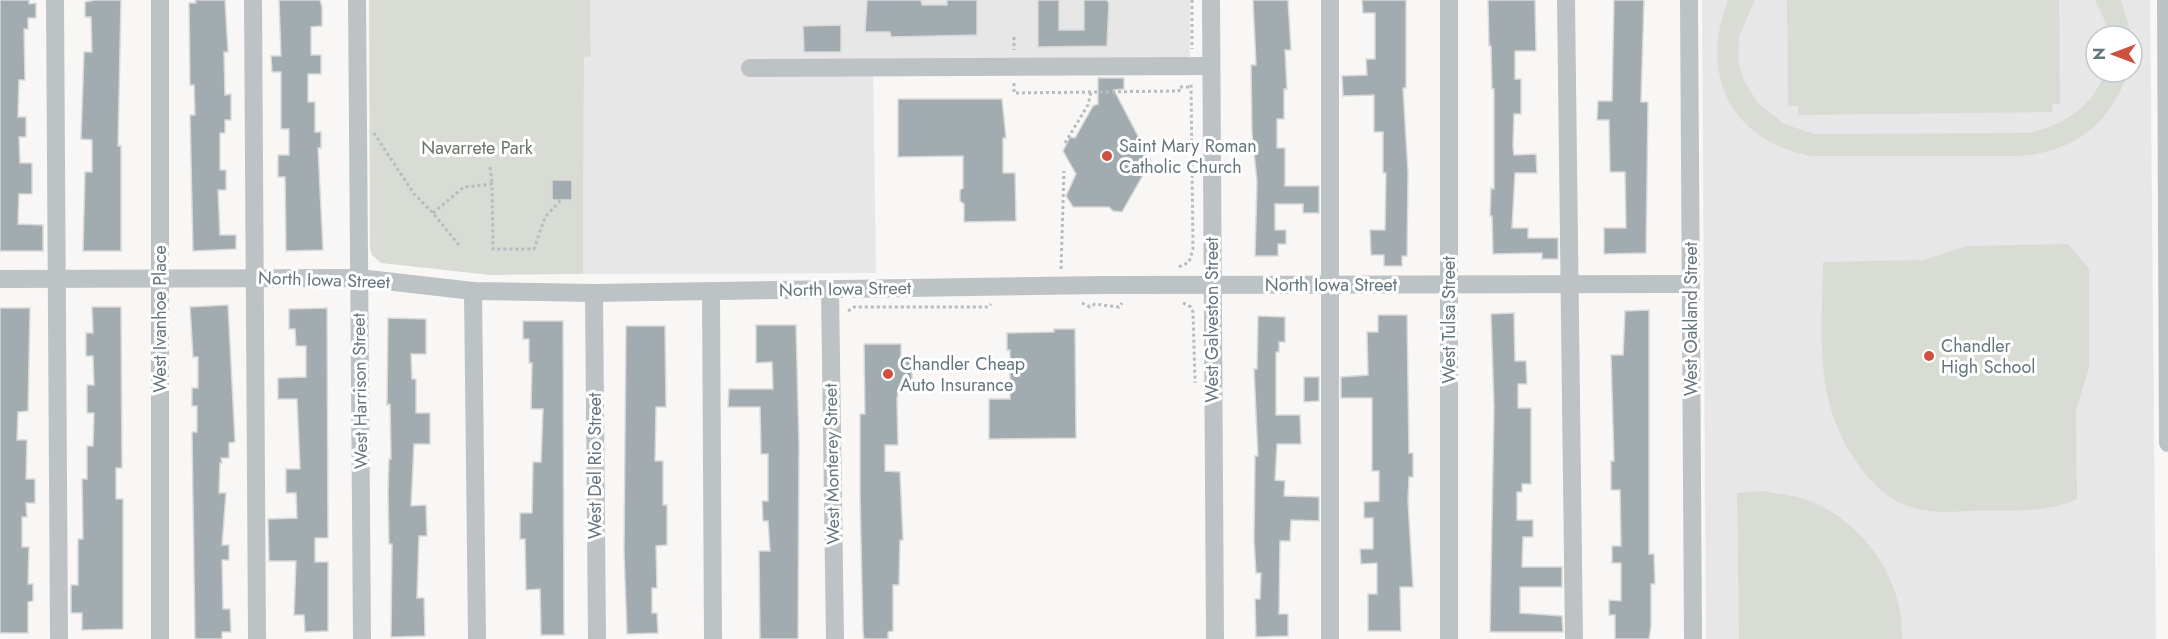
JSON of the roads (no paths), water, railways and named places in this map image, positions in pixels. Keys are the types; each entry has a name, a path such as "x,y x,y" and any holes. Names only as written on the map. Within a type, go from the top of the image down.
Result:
{"street":[{"path":"55,0 59,639"},
{"name":"West Ivanhoe Place","path":"160,0 160,639"},
{"path":"253,0 257,639"},
{"name":"West Harrison Street","path":"357,0 362,639"},
{"name":"West Galveston Street","path":"1211,0 1215,639"},
{"path":"1330,0 1330,639"},
{"name":"West Tulsa Street","path":"1449,0 1449,639"},
{"path":"1566,0 1574,639"},
{"name":"West Oakland Street","path":"1689,0 1693,639"},
{"path":"2166,0 2168,443"},
{"path":"750,68 1211,66"},
{"name":"North Iowa Street","path":"0,279 359,278 473,291 594,293 830,289 1060,275 1212,285 1691,284"},
{"name":"West Monterey Street","path":"830,289 835,639"},
{"path":"473,291 477,639"},
{"path":"711,291 713,639"},
{"name":"West Del Rio Street","path":"594,293 597,639"}],"place":[{"name":"Saint Mary Roman Catholic Church","path":"1107,156"},
{"name":"Chandler High School","path":"1929,356"},
{"name":"Chandler Cheap Auto Insurance","path":"888,374"}],"park label":[{"name":"Navarrete Park","path":"477,148"}]}
